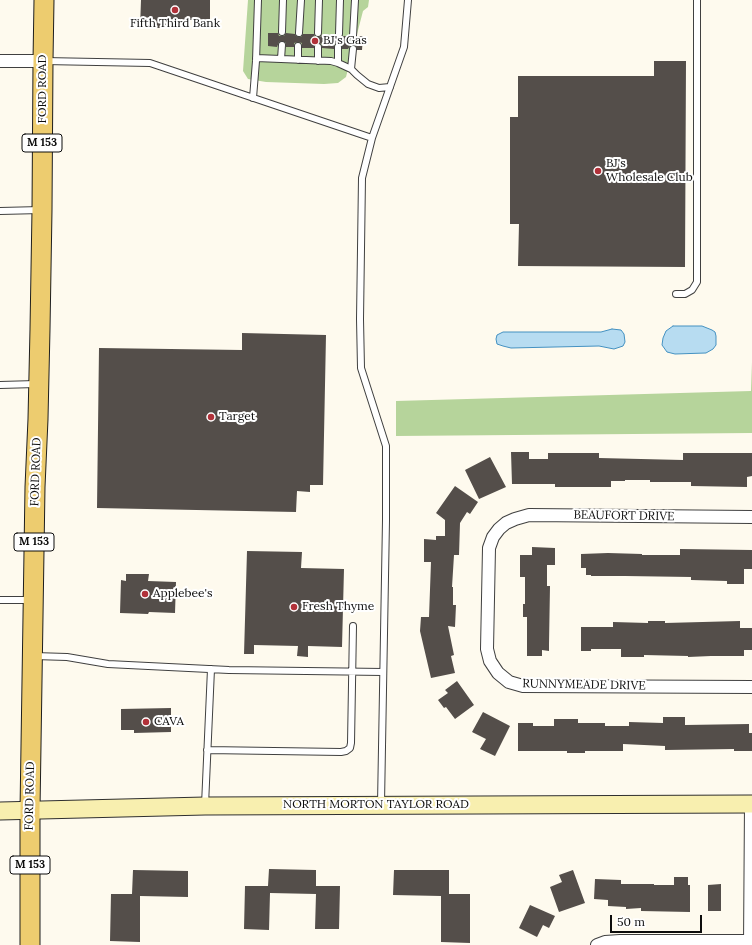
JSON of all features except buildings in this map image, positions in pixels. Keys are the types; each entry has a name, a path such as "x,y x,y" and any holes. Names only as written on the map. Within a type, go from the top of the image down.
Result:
{"main road":[{"name":"FORD ROAD","path":"30,945 32,656 35,486 39,384 44,0"}],"street":[{"path":"0,61 43,61"},
{"name":"BEAUFORT DRIVE","path":"499,529 506,523 529,515 752,517"},
{"name":"RUNNYMEADE DRIVE","path":"499,529 489,548 487,649 493,668 509,682 523,686 752,687"},
{"path":"596,945 605,942 620,941 750,943 752,804"},
{"name":"NORTH MORTON TAYLOR ROAD","path":"0,810 206,806 752,804"}],"lane":[{"path":"253,98 258,0"},
{"path":"282,32 283,0"},
{"path":"299,33 300,0"},
{"path":"318,33 320,0"},
{"path":"339,34 340,0"},
{"path":"353,36 355,0"},
{"path":"381,805 386,446 362,368 360,319 362,178 372,138 404,47 408,0"},
{"path":"676,294 685,294 692,290 696,282 696,0"},
{"path":"281,59 282,45"},
{"path":"298,46 298,60"},
{"path":"318,47 318,61"},
{"path":"338,47 338,63"},
{"path":"351,69 353,49"},
{"path":"256,58 338,63 351,69 368,84 380,88 390,87"},
{"path":"43,61 150,63 372,138"},
{"path":"0,211 42,210"},
{"path":"0,385 39,384"},
{"path":"0,600 33,600"},
{"path":"207,750 341,752 350,748 353,626"},
{"path":"32,656 67,657 108,664 211,669 383,672"},
{"path":"206,806 211,669"}],"green space":[{"path":"248,0 369,0 368,7 363,11 346,77 338,83 324,84 266,82 248,79 243,71"},
{"path":"752,362 752,433 396,436 396,401 751,391"}],"water":[{"path":"673,326 702,326 712,330 715,332 716,345 713,349 706,353 675,354 667,352 662,345 663,338 666,331"},
{"path":"612,329 621,330 624,334 625,342 623,346 614,349 599,346 511,348 497,344 496,339 497,335 503,332 601,332"}],"place":[{"name":"Fifth Third Bank","path":"175,10"},
{"name":"BJ's Gas","path":"315,41"},
{"name":"BJ's Wholesale Club","path":"598,171"},
{"name":"Target","path":"211,417"},
{"name":"Applebee's","path":"145,594"},
{"name":"Fresh Thyme","path":"294,607"},
{"name":"CAVA","path":"146,722"}]}
